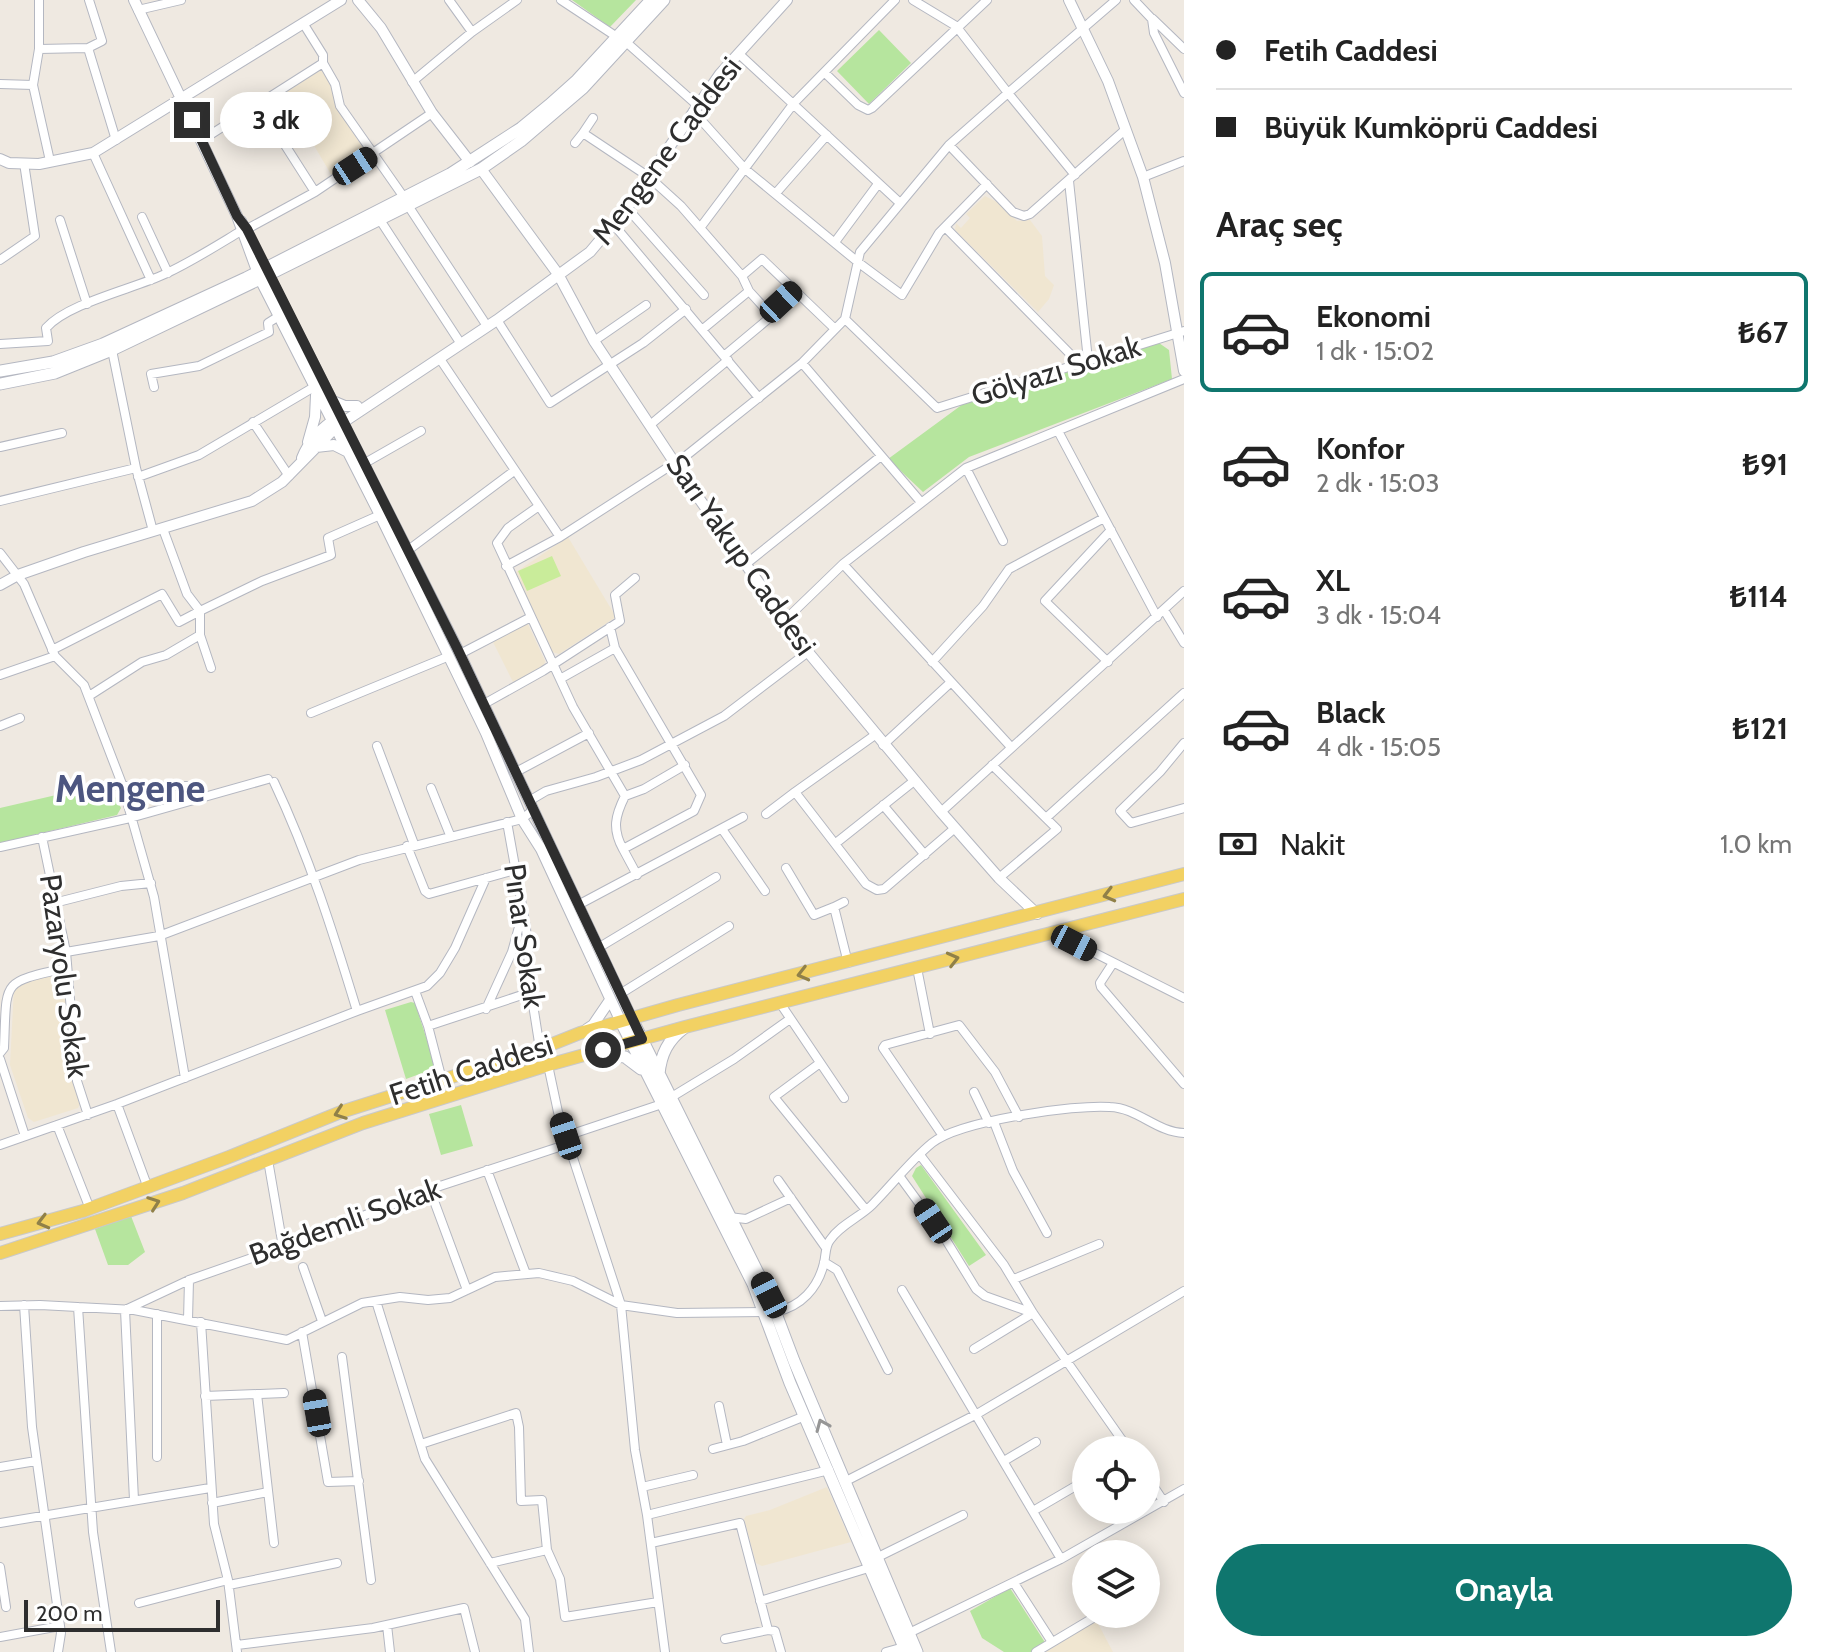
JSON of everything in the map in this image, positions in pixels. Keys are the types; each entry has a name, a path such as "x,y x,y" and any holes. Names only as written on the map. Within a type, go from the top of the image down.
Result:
{"main road":[{"path":"0,384 55,373 112,350 406,202 481,169 548,119 583,88 651,0"},
{"path":"0,371 53,362 103,344 380,220 521,128 664,0"},
{"name":"Fetih Caddesi","path":"0,1234 90,1209 341,1112 540,1049 580,1033 1184,874"},
{"name":"Fetih Caddesi","path":"0,1253 141,1208 363,1123 548,1065 1184,899"},
{"path":"626,1020 769,1312 805,1416 877,1563"},
{"path":"654,1076 666,1047 674,1035 685,1027"},
{"path":"586,1054 625,1057 654,1076"},
{"path":"666,1101 729,1217 846,1481 904,1642 917,1652"}],"street":[{"path":"39,0 39,49 33,85 50,161"},
{"path":"39,49 88,48 102,41 89,0"},
{"path":"181,0 136,5 185,98 279,316 315,388 365,463 460,654 598,948 615,997"},
{"path":"0,159 9,163 24,163 93,153 341,0"},
{"path":"358,0 381,28 432,113 470,162"},
{"path":"449,0 472,32"},
{"path":"412,82 472,32 517,0"},
{"path":"561,0 622,39 695,108 745,169 902,295 933,241 987,184"},
{"name":"Mengene Caddesi","path":"378,399 492,323 590,252 627,208 695,108 787,0"},
{"path":"700,228 794,103 895,0"},
{"path":"913,0 956,26 1072,178 1084,362"},
{"path":"825,73 858,105 868,110 987,0"},
{"path":"1069,0 1108,81 1143,177 1180,333 1184,371"},
{"path":"506,566 560,537 675,463 802,363 845,319 860,252 949,145 1116,0"},
{"path":"1134,0 1184,49"},
{"path":"1152,19 1154,33 1184,93"},
{"path":"303,23 323,55 323,63 335,84 340,106 550,403 643,343 686,309"},
{"path":"88,48 116,140"},
{"path":"739,54 900,203"},
{"path":"202,140 323,63"},
{"path":"0,84 33,85"},
{"path":"0,344 48,341 46,328 52,321 168,273 315,192 432,113"},
{"path":"575,143 593,118"},
{"path":"949,145 1013,212 1024,216 1126,129"},
{"path":"583,133 649,177 681,206 742,276 749,291 769,313"},
{"path":"776,193 827,135"},
{"path":"285,145 315,192"},
{"path":"93,153 151,280"},
{"path":"1143,177 1184,161"},
{"path":"0,260 35,236 24,163"},
{"name":"Sarı Yakup Caddesi","path":"481,169 558,274 594,341 675,463 808,652 941,812 999,878 1037,914"},
{"path":"835,242 878,184"},
{"path":"627,208 704,295"},
{"path":"142,217 168,273"},
{"path":"60,220 87,304"},
{"path":"380,220 461,344"},
{"path":"614,225 759,398"},
{"path":"945,227 1084,362"},
{"path":"742,276 762,259 834,328"},
{"path":"263,273 331,399 352,457 486,733 522,819 541,849 626,1020"},
{"path":"703,329 749,291"},
{"path":"650,425 767,320 769,313 793,291"},
{"path":"594,341 646,305"},
{"path":"154,387 151,374 199,366 269,332 268,323 279,316"},
{"name":"Gölyazı Sokak","path":"845,319 937,408 1180,333"},
{"path":"112,350 137,472 158,530 187,594 200,611 200,635 211,668"},
{"path":"440,359 560,537"},
{"path":"802,363 920,501"},
{"path":"785,620 843,564 966,468 1184,379"},
{"path":"0,501 137,472 199,455 315,388"},
{"path":"312,446 315,388"},
{"path":"331,399 338,404 357,406"},
{"path":"338,422 378,399"},
{"path":"0,585 18,575 252,501 289,476 312,446 357,406 378,399"},
{"path":"354,443 355,428 361,417 378,399"},
{"path":"253,422 289,476"},
{"path":"365,463 421,431"},
{"path":"1058,431 1111,530 1161,614 1184,643"},
{"path":"0,447 62,433"},
{"path":"312,446 334,445 346,450 352,457"},
{"path":"746,564 881,456"},
{"path":"966,468 1003,541"},
{"path":"407,551 514,471"},
{"path":"539,506 498,538 500,553 560,679 625,796"},
{"path":"0,675 53,653 162,594 179,622 262,581 331,555 328,538 380,515"},
{"path":"932,662 983,606 1009,569 1104,518"},
{"path":"1108,662 1045,601 1111,530"},
{"path":"0,553 18,575 53,653 84,685 89,696 151,883 178,1023 185,1078"},
{"path":"843,564 1011,747"},
{"path":"484,704 620,621 615,595 635,578"},
{"path":"941,812 1184,591"},
{"path":"460,654 531,617"},
{"path":"610,627 615,648 701,795 694,811 623,849"},
{"path":"89,696 142,662 166,655 200,635"},
{"path":"560,679 615,648"},
{"path":"66,952 159,936 359,860 522,819 546,791 641,760 724,716 808,652"},
{"path":"311,713 447,657"},
{"path":"883,745 950,683"},
{"path":"1046,818 1184,693"},
{"path":"0,726 20,718"},
{"path":"516,772 589,733"},
{"path":"766,814 875,735"},
{"path":"1184,743 1120,811 1131,823 1184,808"},
{"path":"377,746 425,891 429,894 515,870"},
{"path":"637,875 616,835 615,820 625,796 644,789 685,765"},
{"path":"992,765 1057,829 999,878"},
{"path":"0,847 130,818 271,780 315,878 357,1011"},
{"path":"836,843 914,781"},
{"path":"119,785 195,786"},
{"path":"431,788 450,835"},
{"path":"795,792 866,884 877,890 884,889 955,828"},
{"path":"883,805 925,855"},
{"path":"578,905 743,817"},
{"name":"Pınar Sokak","path":"507,822 523,912 540,1049"},
{"path":"722,829 765,891"},
{"name":"Pazaryolu Sokak","path":"42,837 66,952 77,1081 88,1115"},
{"path":"786,868 814,915 844,902"},
{"path":"598,948 716,877"},
{"path":"0,1145 88,1115 427,986 440,973 455,948 486,878"},
{"path":"54,903 121,886 151,883"},
{"path":"834,907 848,963"},
{"path":"486,1009 512,952 523,912"},
{"path":"580,1033 593,1025 615,997 729,926"},
{"path":"1054,933 1184,998"},
{"path":"1113,963 1100,983 1101,987 1184,1084"},
{"path":"25,1136 0,1056 4,1048 7,989 13,981 66,968"},
{"path":"917,968 930,1034"},
{"path":"415,991 442,1080"},
{"path":"428,1026 531,992"},
{"path":"780,1003 844,1098"},
{"name":"Bağdemli Sokak","path":"125,1310 189,1280 666,1101 734,1059 790,1019"},
{"path":"943,1136 883,1048 885,1045 959,1025 995,1072 1019,1117"},
{"path":"820,1063 774,1097 866,1210"},
{"path":"548,1065 567,1140 621,1305 635,1450 665,1652"},
{"path":"974,1092 1047,1233"},
{"path":"117,1104 148,1188"},
{"path":"0,1306 125,1310 287,1340 362,1303 400,1297 428,1300 450,1298 495,1277 539,1273 573,1281 621,1305 677,1313 786,1310 802,1301 814,1287 835,1233 866,1210 943,1136 1019,1117 1073,1108 1113,1107 1133,1113 1169,1133 1184,1133"},
{"path":"57,1125 90,1209"},
{"path":"920,1155 1014,1279 1033,1313 1119,1436"},
{"path":"268,1160 283,1247"},
{"path":"487,1170 526,1274"},
{"path":"900,1177 946,1240 976,1289 985,1296 1033,1313"},
{"path":"778,1180 827,1248"},
{"path":"430,1190 467,1290"},
{"path":"729,1217 746,1219 791,1198"},
{"path":"1014,1279 1099,1244"},
{"path":"824,1262 837,1270 888,1370"},
{"path":"303,1267 322,1321"},
{"path":"188,1320 189,1280"},
{"path":"902,1290 1061,1559"},
{"path":"846,1481 977,1414 1184,1291"},
{"path":"376,1301 425,1459 525,1619 529,1652"},
{"path":"24,1305 36,1461 60,1626 58,1652"},
{"path":"78,1307 93,1532 111,1652"},
{"path":"125,1310 134,1500"},
{"path":"974,1349 1033,1313"},
{"path":"157,1314 157,1457"},
{"path":"201,1322 210,1488 214,1524 229,1583 237,1648 387,1625 464,1608 475,1652"},
{"path":"302,1332 328,1482 359,1481"},
{"path":"342,1357 371,1580"},
{"path":"205,1396 284,1393"},
{"path":"257,1394 274,1543"},
{"path":"719,1406 727,1445"},
{"path":"421,1444 516,1413 521,1501 542,1500 547,1550 560,1579 565,1617 658,1602"},
{"path":"713,1449 805,1416"},
{"path":"1004,1461 1036,1442"},
{"path":"0,1467 36,1461"},
{"path":"647,1515 829,1470"},
{"path":"642,1487 693,1475"},
{"path":"0,1523 210,1488"},
{"path":"1033,1511 1072,1488"},
{"path":"886,1652 1184,1489"},
{"path":"212,1503 268,1492"},
{"path":"1160,1496 1164,1502"},
{"path":"760,1601 877,1563 963,1515"},
{"path":"651,1543 740,1523 768,1630"},
{"path":"490,1563 547,1550"},
{"path":"139,1603 337,1563"},
{"path":"0,1567 6,1607"},
{"path":"1014,1583 1052,1642"},
{"path":"387,1625 390,1652"},
{"path":"0,1637 60,1626"},
{"path":"1036,1652 1076,1628"},
{"path":"725,1639 775,1631 781,1652"}],"shaded area":[{"path":"320,69 330,79 335,105 363,148 362,157 332,176 283,93"},
{"path":"985,196 999,203 1017,221 1030,220 1042,236 1045,276 1054,285 1049,299 1038,312 955,230 956,223 961,228 970,218 966,214"},
{"path":"568,537 616,617 559,654 552,652 516,572"},
{"path":"527,622 545,661 544,666 513,682 493,642"},
{"path":"57,974 63,978 71,1076 81,1102 78,1108 34,1122 28,1118 10,1065 14,987 18,983"},
{"path":"827,1487 851,1542 762,1566 756,1563 744,1519 746,1516 770,1510"},
{"path":"1083,1628 1100,1628 1113,1652 1045,1652"}],"green space":[{"path":"572,0 636,0 610,27"},
{"path":"879,30 911,63 869,104 837,71"},
{"path":"281,94 297,118 261,140 245,116"},
{"path":"1159,343 1169,350 1172,379 969,457 923,492 888,459 963,404"},
{"path":"552,556 561,576 527,591 518,571"},
{"path":"108,783 121,808 117,815 0,843 0,808"},
{"path":"415,1003 436,1068 406,1079 385,1010"},
{"path":"461,1105 473,1146 441,1155 429,1114"},
{"path":"921,1165 986,1255 969,1266 912,1176"},
{"path":"131,1216 145,1252 128,1265 108,1265 95,1229"},
{"path":"1010,1588 1046,1644 1031,1652 1004,1652 982,1638 970,1611"}],"district":[{"name":"Mengene","path":"130,789"}],"route":[{"path":"192,120 237,216 247,229 457,648 642,1039 603,1050"}]}
